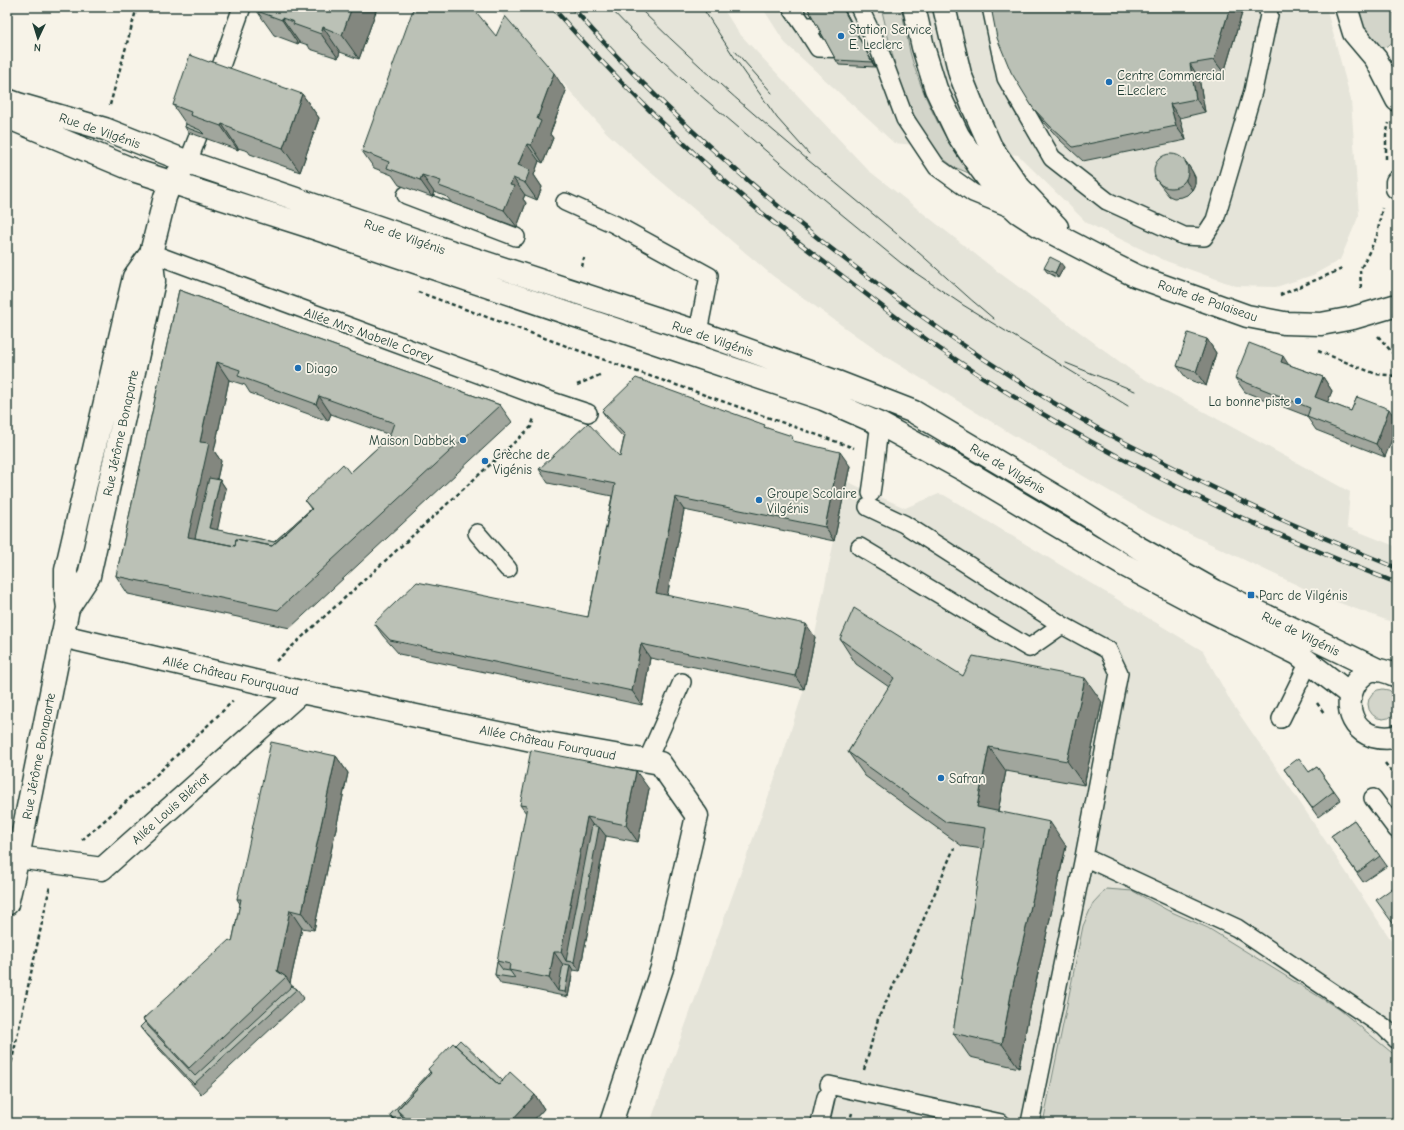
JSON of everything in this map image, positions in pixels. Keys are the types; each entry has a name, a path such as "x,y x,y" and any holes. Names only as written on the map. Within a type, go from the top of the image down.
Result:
{"street":[{"name":"Route de Palaiseau","path":"914,7 923,47 936,89 958,135 1000,195 1018,212 1041,226 1136,276 1248,316 1284,323 1321,324 1353,318 1397,305"},
{"name":"Route de Palaiseau","path":"944,7 960,74 991,147 1019,188 1073,243"},
{"path":"1346,7 1354,33 1376,59 1396,98"},
{"name":"Rue de Vilgénis","path":"7,100 105,129 188,162 424,243 698,332 837,382 914,412 1082,512 1139,548 1215,591 1387,673"},
{"name":"Rue de Vilgénis","path":"7,117 136,171 823,399 880,424 964,470 1122,564 1205,608 1298,654 1350,694 1356,682 1368,671 1387,673"},
{"name":"Rue Jérôme Bonaparte","path":"7,904 18,857 68,608 90,576 154,281 151,253 165,197 171,182 188,162"},
{"path":"1391,175 1397,188"},
{"path":"880,424 914,412"},
{"name":"Allée Château Fourquaud","path":"62,636 301,692 542,742 660,763 697,816 662,968 611,1123"},
{"name":"Allée Louis Blériot","path":"18,857 102,869 301,692"},
{"path":"1350,694 1350,710 1354,721 1360,730 1382,738 1397,736"}],"lane":[{"path":"215,83 242,7"},
{"path":"792,7 818,48 879,49"},
{"path":"859,7 859,26 879,49 905,119 937,168 973,193 1018,212"},
{"path":"990,7 1006,78 1052,158 1107,201 1184,236 1204,237 1215,220 1254,91 1269,15 1267,7"},
{"path":"804,26 828,26"},
{"path":"188,162 198,136"},
{"path":"406,195 516,238"},
{"path":"565,202 614,224 709,276 698,332"},
{"name":"Allée Mrs Mabelle Corey","path":"151,253 542,398 588,413"},
{"path":"880,424 870,500 904,524 1062,625 1108,650 1118,673 1084,857 1030,1123"},
{"path":"477,533 508,569"},
{"path":"860,547 1029,648 1062,625"},
{"path":"1281,719 1309,662"},
{"path":"647,761 682,682"},
{"path":"1373,798 1397,830"},
{"path":"1084,857 1237,928 1384,1027 1397,1040"},
{"path":"820,1123 827,1091 858,1092 1001,1123"}],"path":[{"path":"105,129 137,7"},
{"path":"1391,175 1386,135 1396,98"},
{"path":"1362,294 1360,270 1377,236 1382,206"},
{"path":"414,290 628,369 703,394 875,456"},
{"path":"1374,332 1397,358"},
{"path":"7,1083 55,863 151,780 254,681 530,427 542,398 602,374"},
{"path":"849,1123 878,1019 916,937 954,848"}],"shaded area":[{"path":"496,7 722,7 738,32 868,170 993,268 1139,376 1350,492 1347,527 1397,547 1397,624 1318,595 1152,516 1013,435 883,355 773,276 649,171 607,133"},
{"path":"762,7 1326,7 1351,100 1359,215 1340,260 1313,275 1276,287 1236,286 1166,261 1087,223 1018,155 894,143 785,43"},
{"path":"881,7 901,7 910,52 920,84 934,116 943,132 971,174 954,167 936,153 917,121 900,86"},
{"path":"1354,7 1397,7 1397,40 1387,46 1377,49 1362,27"},
{"path":"846,481 905,508 939,494 944,495 1203,651 1231,702 1299,801 1397,949 1397,1123 650,1123 780,764 804,689"},
{"path":"1383,689 1394,693 1398,704 1394,715 1383,719 1372,715 1368,704 1372,693"},
{"path":"1106,889 1133,891 1167,910 1208,928 1339,1009 1397,1057 1397,1123 1043,1123 1083,926 1093,903"}],"building":[{"path":"259,7 352,7 342,35 323,27 321,34 293,24 294,22 282,18 282,20 257,11"},
{"path":"414,7 472,7 496,36 505,16 554,73 537,119 541,121 531,145 527,144 518,165 530,170 525,183 513,178 510,185 514,186 504,210 439,186 441,181 422,175 420,180 387,168 389,162 362,151"},
{"name":"Station Service E. Leclerc","path":"807,7 842,7 872,62 836,60"},
{"name":"Centre Commercial E.Leclerc","path":"991,7 1230,7 1214,60 1190,64 1196,99 1170,104 1176,126 1073,147 1033,108 1011,72 997,38"},
{"path":"190,55 302,94 283,148 233,130 233,128 222,124 221,126 190,115 191,112 173,105"},
{"path":"186,124 200,130 204,134 185,127"},
{"path":"1168,154 1174,154 1178,155 1185,161 1188,171 1187,178 1181,185 1174,188 1168,188 1164,187 1157,181 1154,174 1154,168 1155,164 1161,157"},
{"path":"1050,257 1060,262 1055,273 1044,268"},
{"path":"179,290 500,405 278,610 116,576","holes":["217,362 240,370 238,376 316,404 319,396 394,423 389,437 350,473 343,464 305,501 312,509 272,546 236,539 235,546 188,537 209,443 200,442"]},
{"path":"1188,333 1207,339 1196,372 1177,366"},
{"path":"1249,343 1283,356 1281,362 1323,377 1315,397 1351,411 1357,397 1389,409 1376,444 1307,417 1310,408 1235,378"},
{"path":"636,378 765,425 764,427 792,436 793,441 840,452 825,527 675,497 656,593 806,624 795,676 641,644 632,691 390,640 374,623 417,582 588,617 615,484 539,469 588,423 620,457 625,435 602,411"},
{"path":"209,478 220,480 209,528 274,542 311,510 272,546 236,539 235,546 195,538"},
{"path":"854,608 963,676 973,656 1085,678 1067,761 989,747 977,807 1050,822 1011,994 1002,1044 953,1033 986,828 946,822 848,752 894,678 840,639"},
{"path":"271,742 336,756 302,913 290,910 277,971 286,977 189,1068 143,1019 229,940 232,942 241,899 237,899"},
{"path":"531,750 636,771 626,825 587,817 561,952 554,952 549,978 509,970 510,964 497,961 527,806 520,805"},
{"path":"1299,758 1309,772 1317,767 1334,791 1312,808 1284,769"},
{"path":"1354,820 1380,856 1357,873 1331,836"},
{"path":"592,825 599,827 574,962 566,961"},
{"path":"1397,885 1397,929 1376,900"},
{"path":"497,962 503,970 510,971 515,978 495,975"},
{"path":"563,964 570,965 565,992 558,991"},
{"path":"292,986 297,989 194,1084 140,1027 145,1022 195,1076"},
{"path":"460,1040 503,1081 499,1085 455,1045"},
{"path":"453,1043 499,1085 510,1072 535,1095 509,1123 411,1123 397,1110 431,1073 428,1069"},
{"path":"430,1072 431,1073 397,1110 409,1123 398,1123 390,1115"}],"tram line":[{"path":"609,7 686,83 901,263 963,305 1128,406"},
{"path":"638,7 702,68 801,155 903,239 994,319"},
{"path":"702,7 736,60 777,118 809,154"},
{"path":"735,51 772,93"},
{"path":"1066,363 1135,391"}],"railway":[{"path":"552,7 599,59 648,109 725,181 763,214 800,243 940,349 1049,417 1162,479 1278,534 1397,583"},
{"path":"572,7 638,78 708,146 745,178 859,270 914,311 972,351 1030,388 1121,441 1267,513 1397,568"}],"place":[{"name":"Station Service E. Leclerc","path":"841,36"},
{"name":"Centre Commercial E.Leclerc","path":"1109,82"},
{"name":"Diago","path":"298,368"},
{"name":"La bonne piste","path":"1298,401"},
{"name":"Maison Dabbek","path":"463,440"},
{"name":"Crèche de Vigénis","path":"485,461"},
{"name":"Groupe Scolaire Vilgénis","path":"759,500"},
{"name":"Parc de Vilgénis","path":"1251,595"},
{"name":"Safran","path":"941,778"}]}
